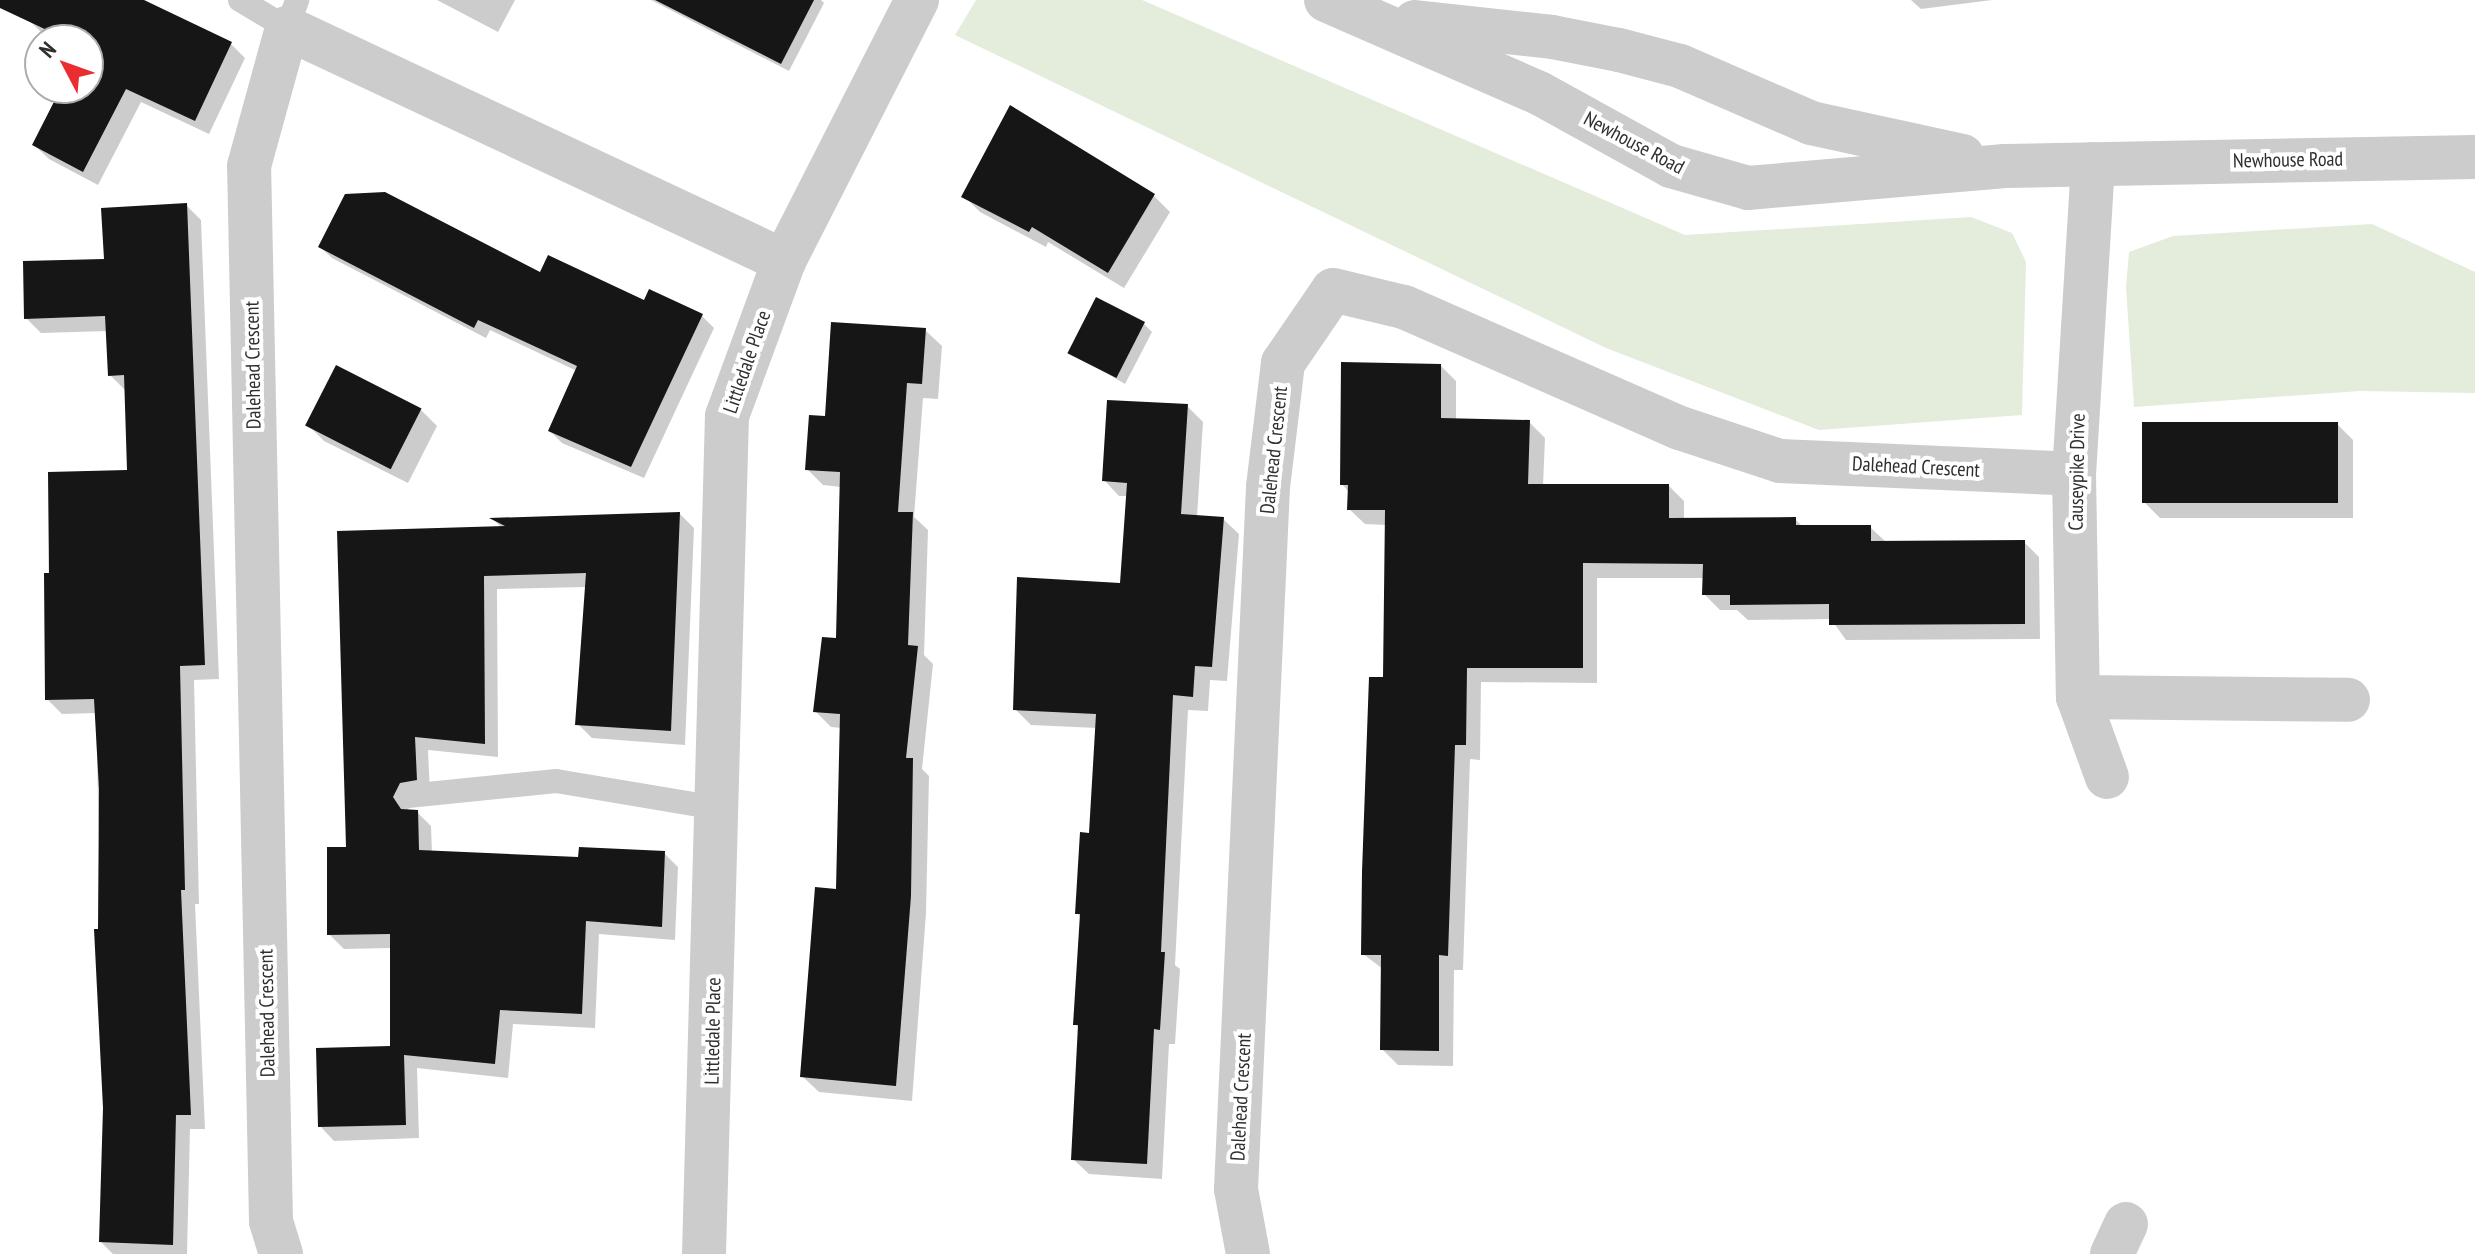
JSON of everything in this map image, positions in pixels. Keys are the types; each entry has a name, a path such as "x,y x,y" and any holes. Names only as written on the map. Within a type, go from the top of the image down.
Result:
{"street":[{"name":"Littledale Place","path":"704,1254 727,416 784,261 917,0"},
{"name":"Newhouse Road","path":"1326,0 1376,18 1539,93 1671,166 1713,181 1748,188 2005,166 2475,157"},
{"path":"292,14 784,261"},
{"name":"Dalehead Crescent","path":"281,1254 271,1221 249,166 292,14"},
{"name":"Newhouse Road","path":"1376,18 1552,37 1619,50 1680,66 1811,123 2005,166"},
{"name":"Causeypike Drive","path":"2093,164 2074,474 2078,697 2107,777"},
{"name":"Dalehead Crescent","path":"1248,1254 1236,1189 1268,487 1283,363 1333,290 1404,307 1680,428 1780,461 2074,474"},
{"path":"2078,697 2348,700"}],"lane":[{"path":"240,0 292,14"},
{"path":"408,796 556,781 718,808"}],"green space":[{"path":"976,0 1142,0 1685,235 1971,217 2012,233 2026,262 2022,415 1819,430 1606,348 955,35"},
{"path":"2372,224 2475,272 2475,393 2360,391 2134,407 2126,287 2129,252 2173,236"}],"building":[{"path":"0,0 144,0 232,42 195,121 126,89 83,172 32,145 53,104 104,104 104,24 34,24 0,8"},
{"path":"655,0 814,0 781,64"},
{"path":"1010,105 1155,194 1108,273 1032,227 1029,232 961,197"},
{"path":"385,192 540,272 548,255 644,300 649,289 703,314 631,467 548,431 577,366 478,320 474,328 318,247 345,194"},
{"path":"187,203 205,665 180,666 185,890 181,890 191,1115 176,1115 173,1245 99,1242 103,1108 94,929 98,929 99,789 94,699 45,700 44,573 49,573 48,472 127,470 124,375 108,376 105,316 24,319 23,261 104,259 101,208"},
{"path":"1096,297 1145,322 1116,378 1067,353"},
{"path":"831,322 926,328 922,384 907,383 898,512 913,512 908,645 918,646 906,758 913,758 911,896 896,1086 800,1077 815,887 836,889 840,714 813,712 822,637 836,638 840,472 805,470 809,415 825,416"},
{"path":"1341,362 1441,364 1441,418 1530,420 1528,484 1669,484 1669,518 1796,517 1796,525 1871,525 1871,541 2025,540 2025,624 1829,625 1829,604 1730,605 1730,595 1702,595 1703,564 1583,563 1583,668 1467,668 1466,745 1455,745 1448,956 1439,955 1439,1051 1380,1050 1381,955 1361,955 1369,677 1383,677 1385,510 1347,510 1348,485 1340,485"},
{"path":"336,365 422,409 391,469 305,426"},
{"path":"1107,400 1188,404 1181,514 1224,517 1212,667 1195,666 1193,697 1173,695 1161,952 1165,952 1160,1030 1154,1029 1147,1164 1071,1160 1078,1025 1073,1025 1080,914 1075,914 1080,832 1089,833 1096,714 1013,710 1017,577 1120,583 1127,483 1102,481"},
{"path":"2142,422 2338,422 2338,503 2142,503"},
{"path":"680,512 671,731 575,725 586,573 484,576 485,744 415,737 417,780 400,783 393,797 401,809 418,810 419,850 578,857 579,847 665,851 662,927 586,921 582,1014 500,1010 495,1064 404,1055 406,1125 318,1127 316,1048 390,1046 390,934 327,935 327,847 346,847 337,531 505,526 489,518"}]}
